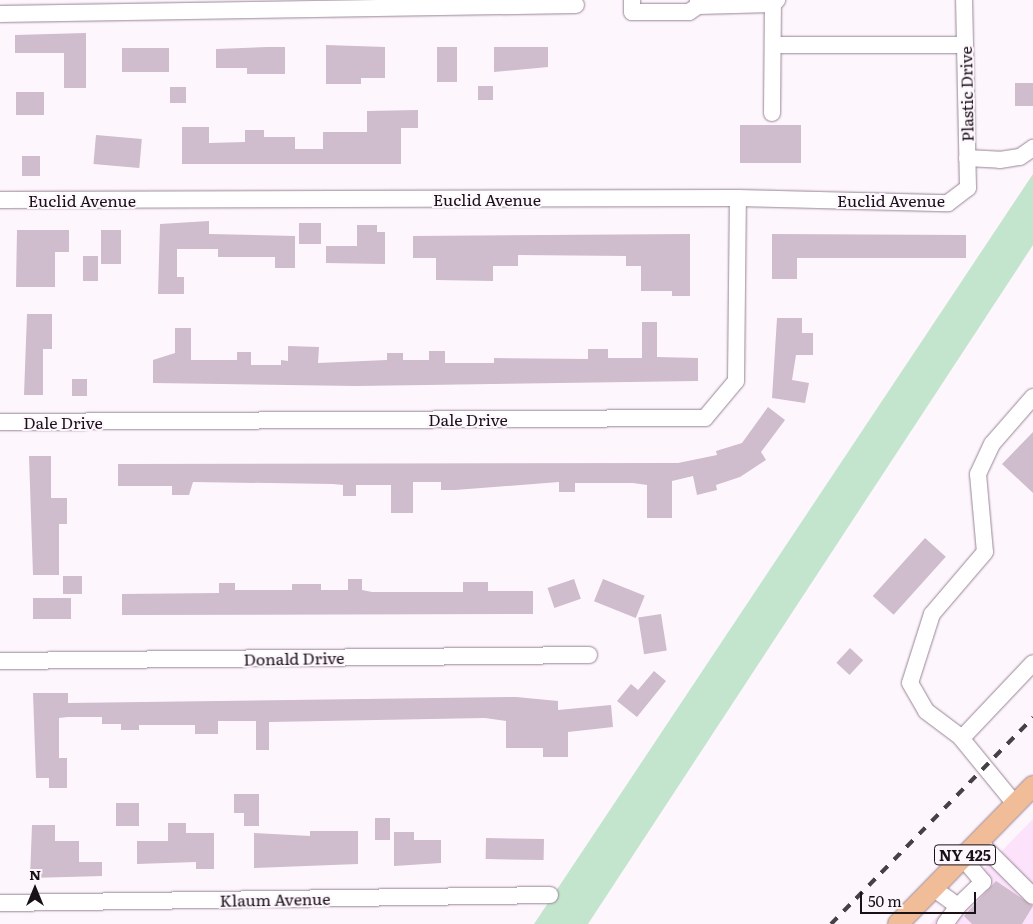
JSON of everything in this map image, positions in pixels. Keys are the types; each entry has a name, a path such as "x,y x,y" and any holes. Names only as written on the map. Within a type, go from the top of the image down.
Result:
{"main road":[{"name":"NY 425","path":"898,924 1033,786"}],"street":[{"path":"632,0 632,12 698,3 775,2 772,114"},
{"name":"Plastic Drive","path":"964,0 968,188"},
{"path":"0,14 576,5"},
{"path":"773,45 965,45"},
{"path":"967,158 1006,159 1033,148"},
{"name":"Euclid Avenue","path":"0,200 738,198 948,203 968,188"},
{"name":"Dale Drive","path":"0,422 705,418 736,381 738,198"},
{"path":"1016,804 962,738 926,711 910,683 932,614 985,552 978,474 992,444 1033,397"},
{"name":"Donald Drive","path":"0,661 589,655"},
{"path":"962,738 1033,664"},
{"path":"978,842 1033,896"},
{"path":"945,924 958,906 983,882 963,858"},
{"path":"933,888 958,906"},
{"name":"Klaum Avenue","path":"0,903 550,895"}],"shaded area":[{"path":"1033,819 1033,924 930,924"}],"green space":[{"path":"1033,174 1033,245 588,924 534,924"}],"building":[{"path":"86,33 86,88 64,88 64,53 15,53 15,35"},
{"path":"326,45 385,47 385,78 361,78 361,84 326,84"},
{"path":"285,47 285,74 247,74 247,68 216,68 216,49"},
{"path":"437,47 457,47 457,82 437,82"},
{"path":"494,47 548,47 548,67 494,72"},
{"path":"122,48 169,48 169,72 122,72"},
{"path":"1015,83 1033,83 1033,106 1015,106"},
{"path":"478,86 493,86 493,100 478,100"},
{"path":"170,87 186,87 186,103 170,103"},
{"path":"16,92 44,92 44,115 16,115"},
{"path":"418,110 418,128 401,128 401,164 182,164 182,127 209,127 209,143 245,142 245,130 264,130 264,137 295,137 295,149 323,149 323,132 367,132 367,111"},
{"path":"740,125 801,125 801,163 740,163"},
{"path":"96,135 142,139 139,168 93,164"},
{"path":"22,156 40,156 40,176 22,176"},
{"path":"209,221 209,234 295,236 295,268 275,268 275,257 218,257 218,249 177,249 177,277 184,277 184,294 158,294 160,224"},
{"path":"299,223 321,223 321,244 299,244"},
{"path":"357,225 377,225 377,232 385,232 385,264 326,263 326,246 357,246"},
{"path":"17,230 69,230 69,252 55,252 55,287 16,287"},
{"path":"101,230 121,230 121,264 101,264"},
{"path":"690,234 690,296 672,296 672,291 641,291 641,266 626,266 626,256 518,255 518,266 493,266 493,281 436,280 436,258 413,258 413,236"},
{"path":"772,234 966,235 966,258 797,258 797,279 772,279"},
{"path":"83,256 98,256 98,281 83,281"},
{"path":"27,314 52,314 52,349 43,349 43,395 24,395"},
{"path":"777,318 802,318 802,333 813,333 813,355 796,355 792,380 809,383 805,403 772,398"},
{"path":"642,322 657,322 657,357 698,358 698,381 356,386 153,383 153,360 175,353 175,328 191,328 191,360 237,360 237,352 251,352 251,365 281,365 281,360 288,361 288,346 319,347 318,363 387,360 387,353 403,353 403,360 429,360 429,351 445,351 445,363 494,363 494,358 588,359 588,349 608,349 608,358 642,358"},
{"path":"72,379 87,379 87,396 72,396"},
{"path":"768,407 785,420 761,452 766,460 740,477 716,485 717,490 697,495 693,476 672,481 672,518 647,518 647,485 633,483 575,483 575,492 559,492 559,482 441,490 441,482 413,482 413,513 391,513 391,485 356,485 356,496 343,496 343,485 333,484 193,482 189,495 172,495 172,486 118,486 118,464 678,463 717,455 716,451 742,443"},
{"path":"1033,432 1033,493 1002,464"},
{"path":"29,456 51,456 51,498 67,498 67,524 59,524 59,575 33,575"},
{"path":"925,538 946,557 894,615 873,596"},
{"path":"63,576 82,576 82,594 63,594"},
{"path":"348,579 362,579 362,590 372,592 463,592 463,582 488,582 488,591 533,591 533,614 122,615 122,594 219,593 219,583 235,583 235,590 292,590 292,584 321,584 321,590 348,590"},
{"path":"574,579 581,599 554,608 548,588"},
{"path":"603,579 645,596 636,618 594,601"},
{"path":"33,598 71,598 71,619 33,619"},
{"path":"661,614 667,651 644,654 638,618"},
{"path":"850,648 863,660 850,675 836,663"},
{"path":"654,671 666,681 637,717 617,701 631,684 638,690"},
{"path":"33,693 68,693 68,703 516,697 558,701 558,710 611,705 613,727 568,732 568,757 543,757 543,748 506,748 506,721 485,718 269,722 269,750 256,750 256,721 218,721 218,734 195,734 195,725 139,725 139,730 121,730 121,724 102,724 102,717 68,717 59,718 59,758 67,758 67,788 49,788 49,778 36,778"},
{"path":"234,794 259,794 259,826 244,826 244,813 234,813"},
{"path":"116,803 139,803 139,826 116,826"},
{"path":"375,818 390,818 390,840 375,840"},
{"path":"168,823 186,823 186,833 214,833 214,869 196,869 196,862 137,864 137,841 168,841"},
{"path":"32,825 55,825 55,841 79,841 79,862 102,862 102,876 30,878"},
{"path":"310,831 358,831 358,864 254,868 254,833 310,836"},
{"path":"394,832 414,832 414,840 441,840 441,863 394,866"},
{"path":"486,838 544,839 544,860 486,859"},
{"path":"996,881 1033,906 1022,924 972,924 964,916"}],"railway":[{"path":"831,924 1033,718"}]}
